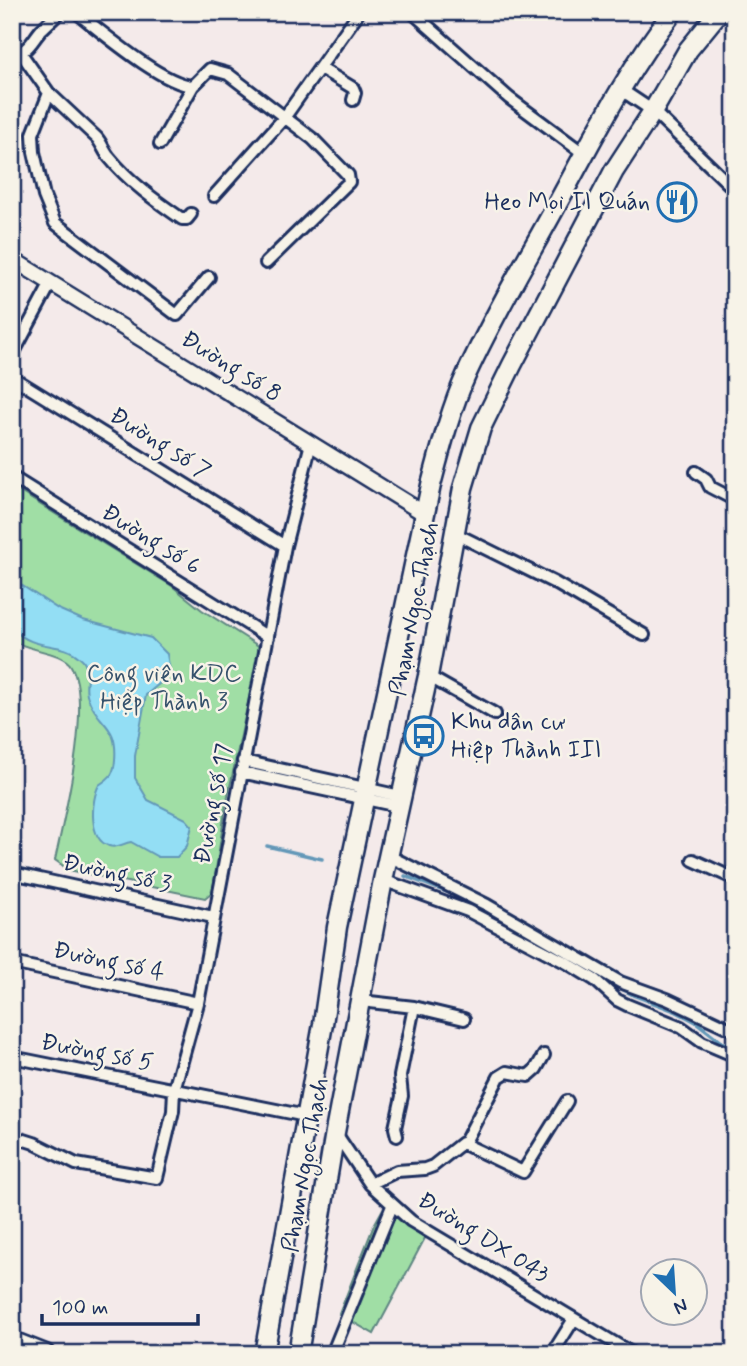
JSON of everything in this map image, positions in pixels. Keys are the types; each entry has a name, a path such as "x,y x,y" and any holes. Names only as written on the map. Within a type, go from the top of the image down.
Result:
{"main road":[{"name":"Phạm Ngọc Thạch","path":"298,1354 335,1132 383,880 428,676 463,488 481,428 614,171 688,50 719,12"},
{"name":"Phạm Ngọc Thạch","path":"264,1354 323,1024 337,927 442,443 466,375 583,153 620,89 671,13"},
{"path":"12,1341 45,1354"}],"street":[{"path":"60,12 17,54 49,93 97,138 107,155 139,188 182,219 187,219 191,214"},
{"path":"76,12 152,67 183,85 193,86"},
{"path":"214,196 284,118 359,12"},
{"path":"412,12 509,98 583,153"},
{"path":"320,68 353,88 353,100"},
{"path":"160,144 193,86 210,69 228,74 313,139 348,175 351,180 266,263"},
{"path":"620,89 653,111 735,190"},
{"path":"49,93 33,134 34,152 48,209 55,223 177,315 209,277"},
{"name":"Đường số 8","path":"12,259 425,514"},
{"path":"12,356 51,283"},
{"name":"Đường số 7","path":"12,377 285,546"},
{"name":"Đường số 17","path":"12,1136 34,1143 76,1164 157,1178 173,1111 174,1090 198,1003 285,546 312,443"},
{"path":"696,472 706,479 709,487 735,500"},
{"name":"Đường số 6","path":"12,477 268,637"},
{"path":"454,533 555,583 644,635"},
{"path":"428,676 495,714"},
{"path":"242,767 399,801"},
{"path":"388,856 487,905 620,982 667,999 735,1031"},
{"path":"693,860 735,880"},
{"name":"Đường số 3","path":"12,873 213,917"},
{"path":"383,880 468,911 567,963 595,980 617,1000 681,1027 702,1042 735,1056"},
{"name":"Đường số 4","path":"12,963 198,1003"},
{"path":"362,1001 414,1007 464,1019"},
{"path":"397,1136 395,1128 402,1096 400,1076 414,1007"},
{"path":"464,1144 499,1077 506,1072 528,1076 536,1069 544,1055"},
{"name":"Đường số 5","path":"12,1057 306,1116"},
{"path":"370,1184 397,1171 433,1166 459,1144 523,1172 567,1101"},
{"name":"Đường DX 043","path":"335,1132 370,1184 411,1221 633,1354"},
{"path":"332,1354 392,1206"},
{"path":"552,1354 575,1319"}],"green space":[{"name":"Công viên KDC Hiệp Thành 3","path":"12,487 172,586 202,610 260,647 226,805 214,883 211,893 205,898 69,870 55,860 75,761 79,706 77,683 71,666 60,657 12,640"},
{"path":"384,1207 425,1238 374,1334 339,1314 374,1225"}],"water":[{"path":"12,579 58,609 83,620 151,638 167,654 170,671 167,677 146,695 135,756 135,778 148,800 186,819 192,826 187,846 177,857 158,857 131,842 112,847 97,836 93,818 94,800 99,785 114,769 114,739 88,698 84,662 72,652 30,641 12,628"}],"waterway":[{"path":"267,846 322,859"},
{"path":"405,876 447,892 539,941"},
{"path":"603,983 607,981 633,995 675,1011 696,1022 723,1043 735,1044"}],"place":[{"name":"Heo Mọi II Quán","path":"677,202"},
{"name":"Khu dân cư Hiệp Thành III","path":"424,736"}]}
